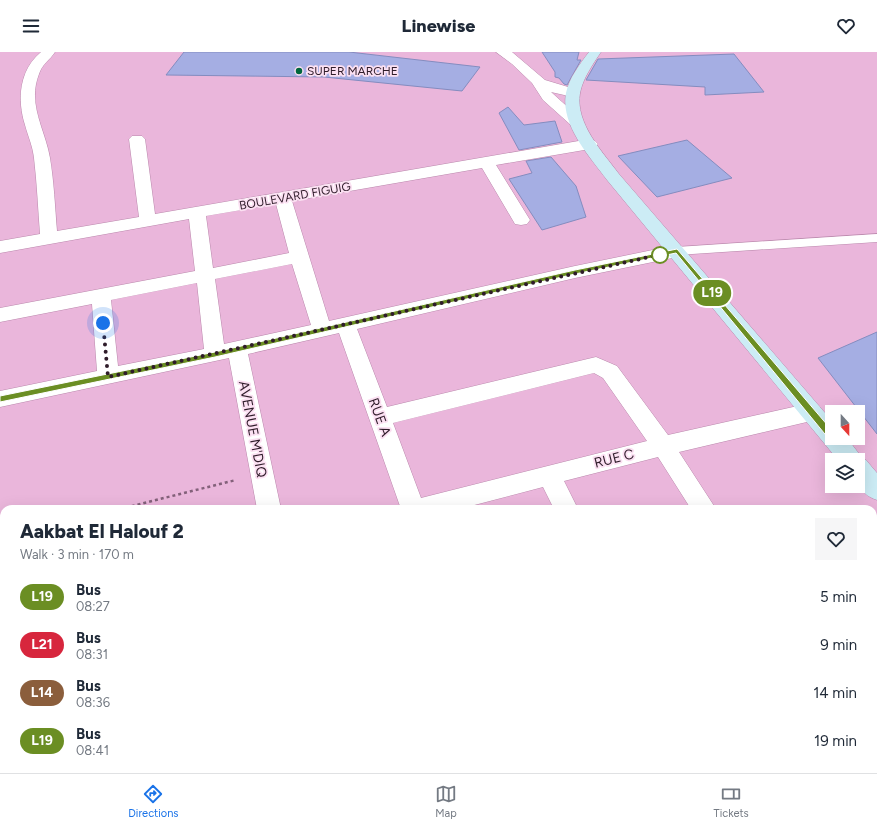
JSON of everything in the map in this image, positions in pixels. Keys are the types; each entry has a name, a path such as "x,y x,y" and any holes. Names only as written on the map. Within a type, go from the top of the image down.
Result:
{"main road":[{"path":"595,52 580,76 573,93 577,123 613,177 825,428"},
{"path":"840,445 846,453"},
{"path":"865,475 877,490"}],"street":[{"path":"49,52 37,62 33,70 30,79 28,97 31,122 42,155 49,239"},
{"path":"508,53 536,80 548,97 577,123"},
{"path":"536,80 573,93"},
{"path":"138,139 148,222"},
{"name":"BOULEVARD FIGUIG","path":"0,247 590,144"},
{"path":"487,163 521,220"},
{"path":"283,198 299,257 322,330"},
{"path":"197,213 215,354"},
{"path":"0,398 215,354 575,272 677,251"},
{"path":"0,315 299,257"},
{"path":"101,296 108,377"},
{"name":"RUE A","path":"346,325 412,505"},
{"name":"AVENUE M'DIQ","path":"237,349 268,505"},
{"path":"380,418 574,368 596,365 610,372 663,446 701,505"},
{"name":"RUE C","path":"433,505 549,474 811,412"},
{"path":"549,474 564,505"}],"lane":[{"path":"677,251 877,238"}],"path":[{"path":"136,505 262,474"}],"building":[{"name":"SUPER MARCHE","path":"184,52 349,52 480,67 462,91 324,77 166,75"},
{"path":"542,52 579,52 577,60 581,60 567,85 564,84 559,78 555,77 555,72"},
{"path":"734,54 764,92 705,95 705,87 586,80 598,59"},
{"path":"508,107 524,125 555,121 562,142 519,150 499,113"},
{"path":"687,140 732,178 657,197 618,156"},
{"path":"551,157 576,186 586,217 542,230 509,179 532,173 526,161"},
{"path":"877,332 877,434 865,419 865,405 854,405 818,358"}],"bus line":[{"name":"L19","path":"0,399 334,328 575,272 677,251 825,429"}],"place":[{"name":"SUPER MARCHE","path":"299,71"}],"route":[{"path":"103,323 108,377 334,328 575,272 663,254 660,255"}]}
